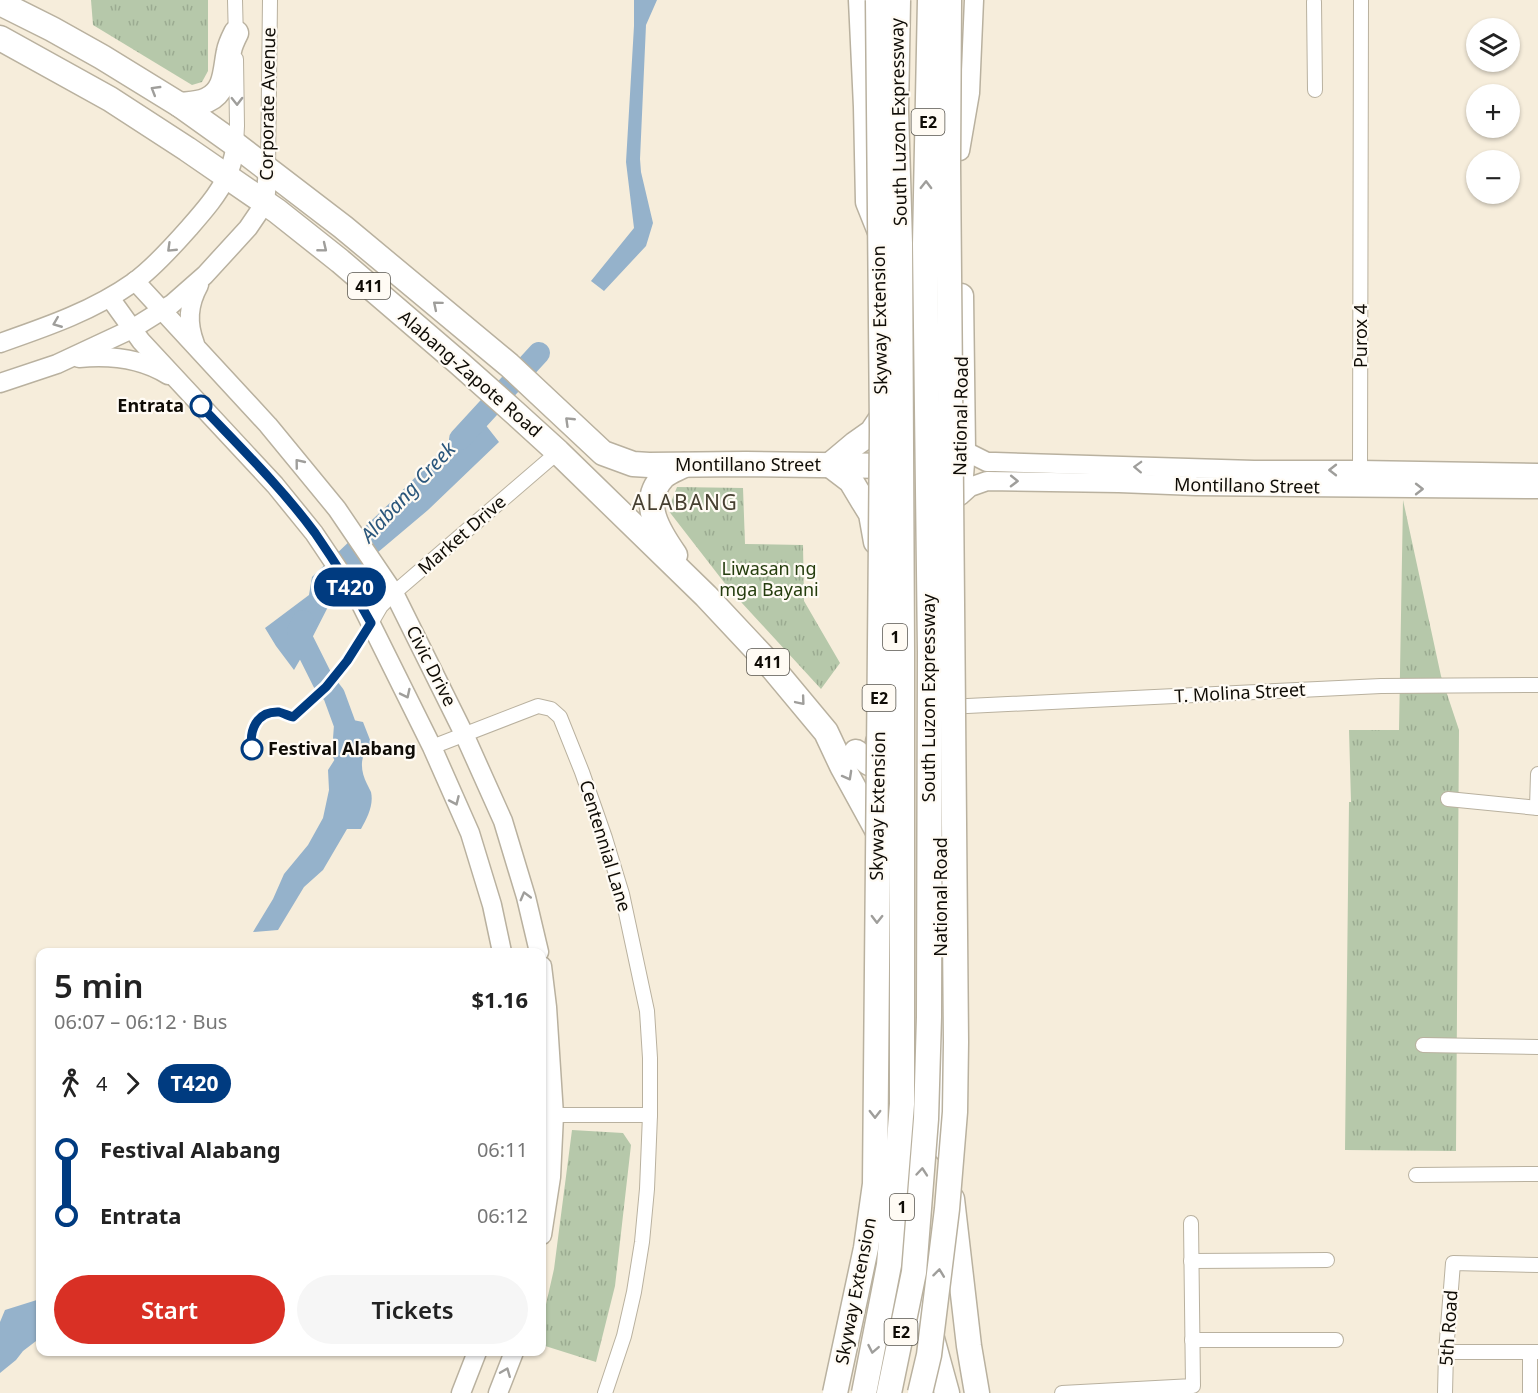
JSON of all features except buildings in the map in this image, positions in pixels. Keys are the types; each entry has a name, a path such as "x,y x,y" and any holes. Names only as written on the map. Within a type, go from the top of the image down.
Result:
{"highway":[{"path":"861,0 868,202"},
{"name":"Skyway Extension","path":"835,1393 866,1248 875,1185 882,430 878,0"},
{"name":"South Luzon Expressway","path":"864,1393 889,1265 902,1104 900,243 896,110 898,0"},
{"name":"South Luzon Expressway","path":"889,1393 914,1272 926,1119 929,1017 930,640 925,244 930,0"},
{"name":"E2","path":"920,1393 928,1355 947,1209 956,1077 948,177 949,0"},
{"name":"National Road","path":"955,0 954,94 960,151 963,450 960,496 942,524 940,1100 976,1393"},
{"name":"Alabang-Zapote Road","path":"0,3 82,45 180,105 236,145 343,227 509,364 603,453"},
{"path":"180,105 206,101 222,86 226,76 230,48 236,33"},
{"name":"Alabang-Zapote Road","path":"0,38 110,99 277,211 340,261 459,363 558,452 706,596 766,660 826,732 898,870"},
{"path":"868,202 896,160 917,149 960,151"},
{"name":"1","path":"868,202 892,262 898,870 895,1108 909,1269 930,1331 947,1393"},
{"path":"892,262 898,243 911,236 922,236 929,240 935,246 938,258 936,496 942,524"},
{"path":"856,752 869,763 874,765 878,761 879,558 871,514 851,481 830,465 872,432 888,408 893,385"},
{"name":"Montillano Street","path":"603,453 633,464 649,465 894,466"},
{"path":"684,465 664,476 653,490 651,502 662,537 706,596"},
{"name":"Alabang-Zapote Road","path":"826,732 856,752 897,808"},
{"path":"897,1064 906,1093 916,1106 925,1106 940,1100"},
{"path":"841,1393 885,1202 895,1108"},
{"path":"920,1304 932,1307 948,1306 963,1300"}],"main road":[{"path":"960,151 969,93 974,0"},
{"name":"Corporate Avenue","path":"0,343 85,311 135,281 182,236 209,204 227,177 236,145"},
{"name":"Corporate Avenue","path":"0,383 57,364 132,329 172,304 204,275 248,228 265,203 268,170"},
{"path":"196,349 190,333 188,316 191,302 204,275"},
{"name":"Civic Drive","path":"135,281 268,425 337,509 394,593 464,734 503,821 526,897 538,948"},
{"name":"Civic Drive","path":"110,298 132,329 275,485 314,533 359,600 432,747 470,833 492,905 501,948"},
{"path":"57,364 79,358 102,356 125,359 144,364 179,382"},
{"name":"Montillano Street","path":"963,450 987,462 1254,470 1366,470 1392,480 1538,489"},
{"path":"987,462 987,481"},
{"path":"1366,470 1370,489"},
{"name":"Montillano Street","path":"960,496 970,487 987,481 1370,489 1392,480 1538,473"},
{"path":"546,993 550,1178 546,1206"},
{"path":"461,1393 475,1356"},
{"path":"498,1393 512,1356"}],"street":[{"name":"Corporate Avenue","path":"235,0 236,145"},
{"name":"Purox 4","path":"1361,0 1361,202 1366,470"},
{"path":"1314,2 1315,90"},
{"name":"Corporate Avenue","path":"268,170 270,3"},
{"name":"Market Drive","path":"371,623 381,606 394,593 558,452"},
{"name":"T. Molina Street","path":"942,708 1381,686 1538,685"},
{"name":"Centennial Lane","path":"432,747 538,706 550,709 560,717 582,772 622,894 647,1011 650,1115 647,1189 636,1282 624,1336 605,1393"},
{"path":"1448,799 1537,808 1538,774"},
{"path":"1423,1045 1538,1047"},
{"path":"548,1115 650,1115"},
{"path":"1416,1175 1538,1174"},
{"path":"1062,1393 1193,1386 1191,1223"},
{"path":"1191,1261 1327,1260"},
{"name":"5th Road","path":"1445,1393 1446,1352 1454,1263 1538,1265"},
{"path":"1192,1340 1336,1340"},
{"path":"1446,1352 1534,1352 1530,1393"}],"green space":[{"path":"91,0 208,0 208,71 202,82 192,85 93,25"},
{"name":"Liwasan ng mga Bayani","path":"677,487 743,488 745,544 803,545 804,601 840,663 821,689 730,590 668,510"},
{"path":"1403,500 1441,676 1459,730 1456,1151 1345,1150 1349,802 1351,802 1349,730 1399,730"},
{"path":"572,1130 623,1133 631,1145 615,1286 596,1362 546,1346 546,1304 554,1269"}],"water":[{"path":"634,0 657,0 646,25 640,159 653,223 646,246 604,291 591,281 634,228 626,162"},
{"path":"477,414 499,442 428,510 377,553 332,599 294,670 265,628 309,595 312,577 394,499"},
{"path":"351,717 353,720 363,722 372,745 365,753 362,763 363,773 372,797 368,816 361,829 347,829 323,870 304,887 278,930 253,932 273,899 284,874 308,845 323,818 329,790 328,770 337,753 337,731"},
{"path":"36,1300 36,1341 0,1373 0,1322 5,1310"}],"waterway":[{"name":"Alabang Creek","path":"460,439 539,353"},
{"name":"Alabang Creek","path":"303,621 298,631 323,681 334,695 345,725 343,753"}],"bus line":[{"name":"T420","path":"201,406 275,485 314,533 359,600 371,623 347,661 326,687 293,717 279,712 265,715 254,724 250,737 252,749"}],"place":[{"name":"Entrata","path":"201,406"},
{"name":"Festival Alabang","path":"252,749"}],"district":[{"name":"ALABANG","path":"685,503"}]}
